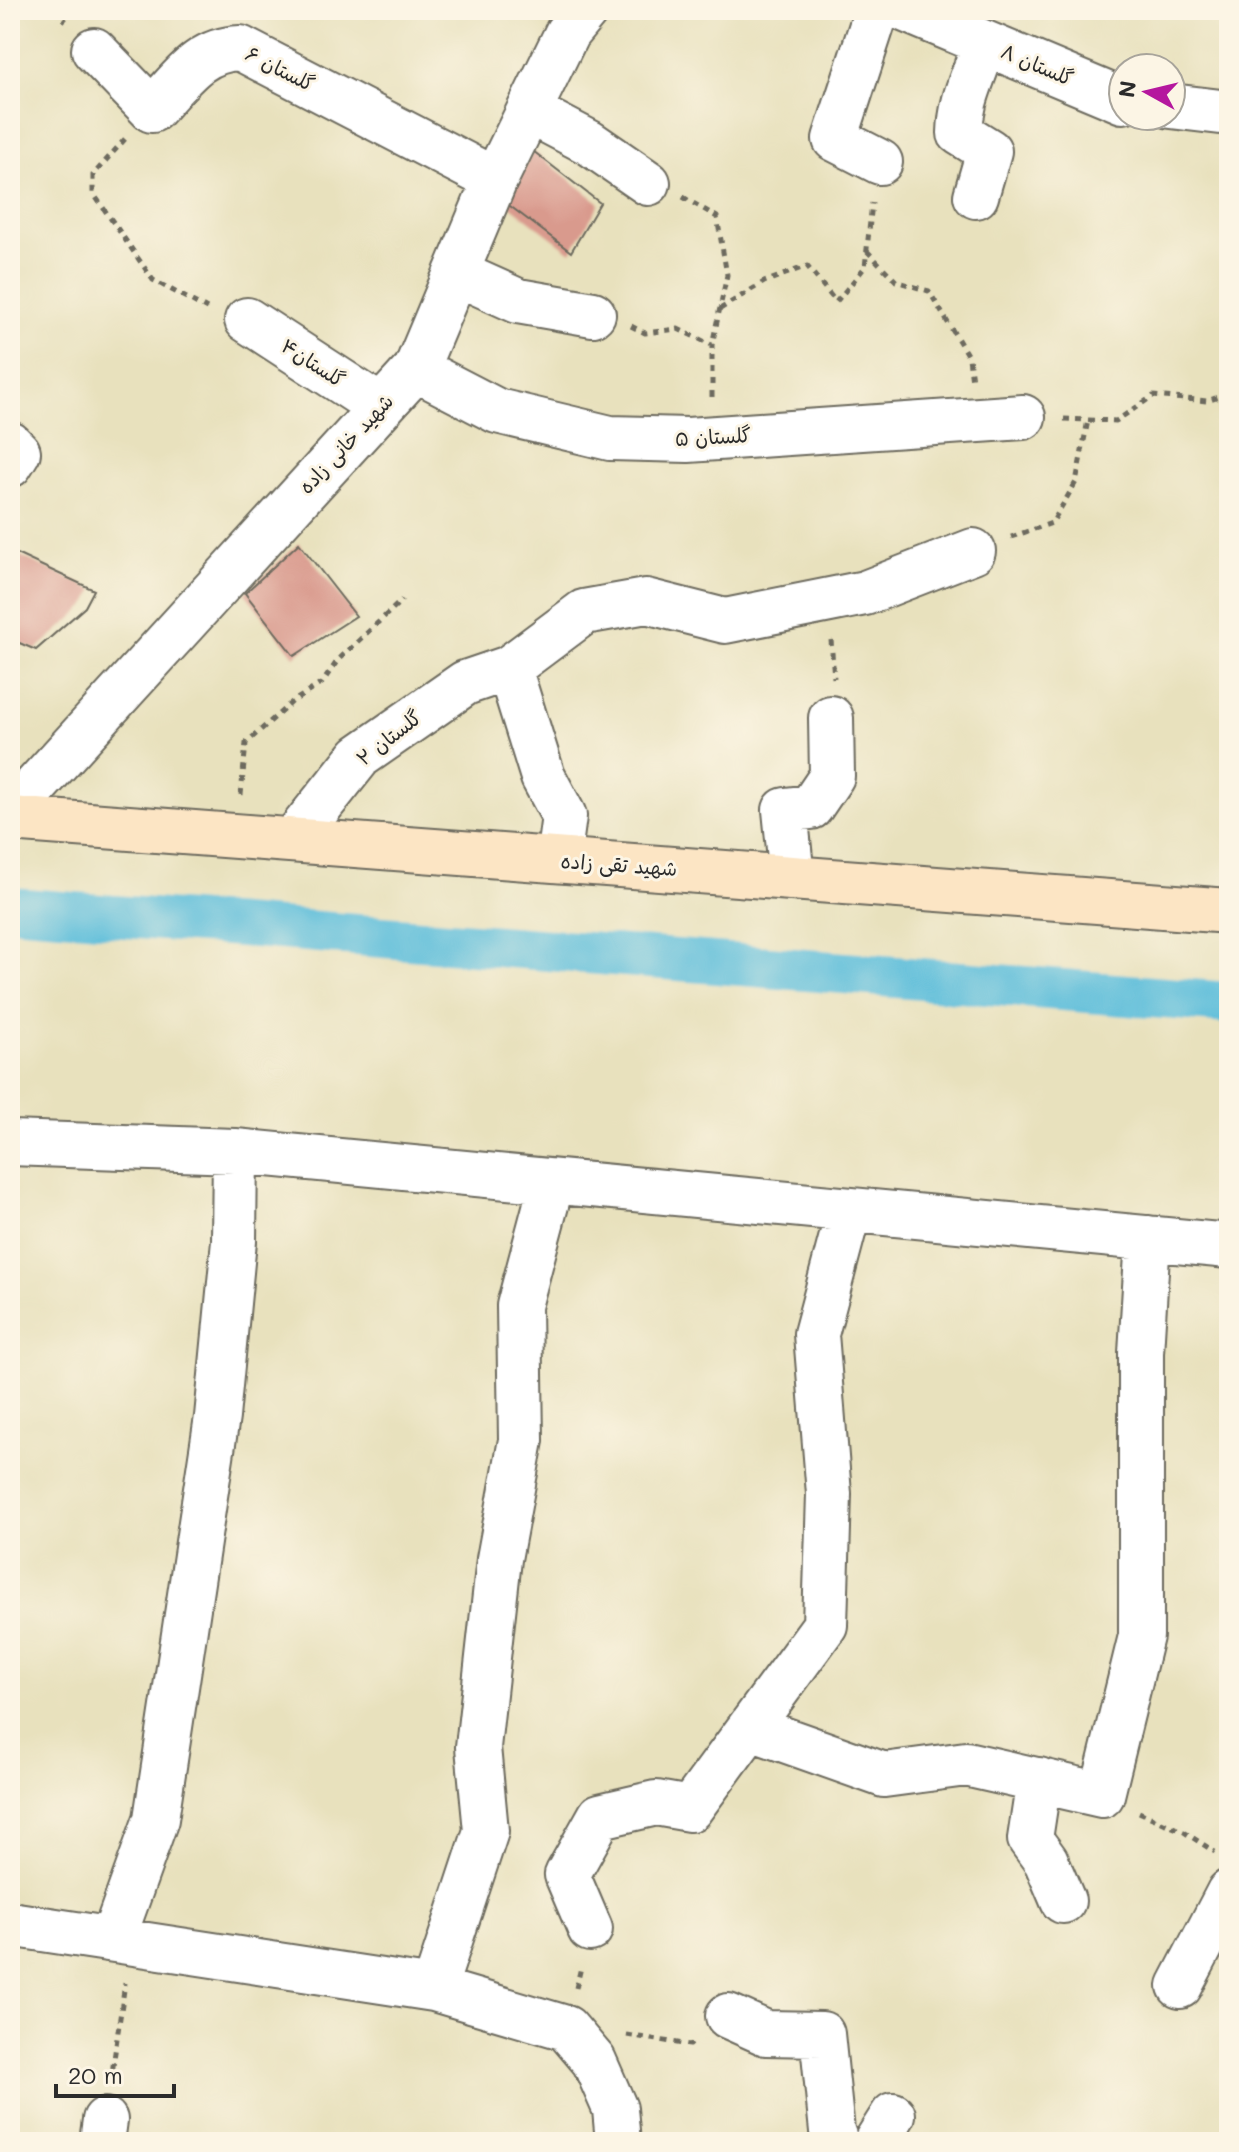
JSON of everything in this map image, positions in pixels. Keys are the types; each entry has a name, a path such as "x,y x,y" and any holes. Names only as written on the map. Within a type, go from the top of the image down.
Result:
{"main road":[{"name":"شهید تقی زاده","path":"10,816 1229,911"}],"street":[{"name":"شهید خانی زاده","path":"10,816 379,406 416,369 495,180 567,33 586,10"},
{"path":"877,10 835,139 880,162"},
{"name":"گلستان ۸","path":"906,10 1107,94"},
{"path":"976,196 989,151 960,133 961,102 977,68 984,43"},
{"name":"گلستان ۶","path":"152,110 201,59 217,48 240,48 495,180"},
{"path":"94,50 152,110"},
{"path":"1187,108 1229,113"},
{"path":"529,111 590,143 648,183"},
{"path":"456,273 518,301 593,314"},
{"name":"گلستان۴","path":"247,320 379,406"},
{"name":"گلستان ۵","path":"416,369 497,411 557,428 610,438 712,438 1006,418"},
{"path":"10,444 18,452 10,465"},
{"name":"گلستان ۲","path":"293,840 360,756 465,683 509,668 584,612 646,601 725,621 865,593 973,551"},
{"path":"509,668 543,777 564,816 558,860"},
{"path":"792,878 785,810 811,807 832,776 831,718"},
{"path":"10,1143 235,1151 1229,1246"},
{"path":"122,1941 158,1804 217,1417 234,1241 235,1151"},
{"path":"434,1989 486,1831 478,1747 499,1559 521,1440 519,1306 552,1182"},
{"path":"590,1929 567,1875 600,1816 656,1803 690,1809 825,1625 829,1494 816,1334 849,1210"},
{"path":"751,1728 884,1775 966,1764 1102,1795 1141,1636 1141,1353 1148,1238"},
{"path":"1039,1780 1030,1839 1046,1861 1063,1901"},
{"path":"1180,1986 1223,1873"},
{"path":"10,1924 434,1989 566,2028 594,2061 615,2109 618,2142"},
{"path":"728,2016 766,2033 822,2034 832,2131 836,2142"}],"path":[{"path":"152,110 93,175 93,193 153,280 210,311 247,320"},
{"path":"720,310 764,282 807,266 836,302 865,267 880,162"},
{"path":"648,183 691,200 717,217 727,275 712,345 712,438"},
{"path":"867,250 896,281 929,291 969,358 973,396 1006,418 1116,421 1153,396 1207,401 1227,394 1229,348"},
{"path":"593,314 608,314 645,333 678,329 712,345"},
{"path":"973,551 1052,523 1076,482 1088,420"},
{"path":"828,599 834,684 831,718"},
{"path":"236,836 246,743 292,702 322,683 338,660 402,600"},
{"path":"1102,1795 1184,1832 1223,1873"},
{"path":"566,2028 590,1929"},
{"path":"104,2131 122,1941"},
{"path":"622,2034 690,2045 728,2016"}],"building":[{"path":"533,151 600,203 571,252 506,203"},
{"path":"299,543 356,616 294,656 245,593"},
{"path":"10,551 94,590 85,607 36,650 10,639"}],"waterway":[{"path":"10,908 1229,1003"}]}
